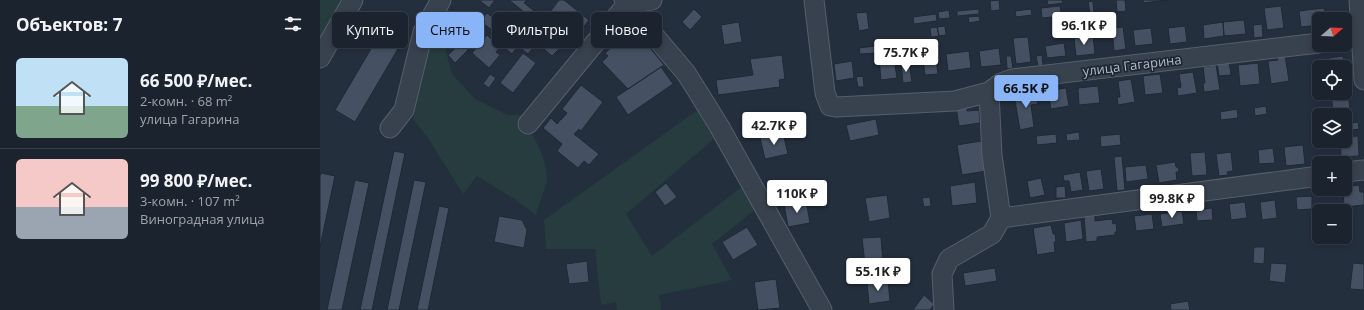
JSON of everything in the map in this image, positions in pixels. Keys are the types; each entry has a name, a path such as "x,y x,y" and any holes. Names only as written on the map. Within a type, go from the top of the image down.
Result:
{"street":[{"path":"320,58 354,0"},
{"path":"390,128 404,110 423,32 441,0"},
{"path":"528,124 625,2 652,0"},
{"name":"улица Гагарина","path":"814,0 825,93 830,106 836,107 955,101 989,92 1001,83 1012,79 1312,44"},
{"path":"1359,0 1357,39 1364,80"},
{"path":"625,2 686,73 719,126 822,310"},
{"path":"944,310 942,274 949,259 992,234 1002,218 992,155 989,92"},
{"path":"1352,171 1364,170"},
{"path":"1002,218 1312,177"}],"green space":[{"path":"320,0 346,0 340,12 332,12 332,26 320,48"},
{"path":"449,2 447,12 443,12"},
{"path":"426,48 445,48 452,74 475,99 507,115 521,115 534,138 542,154 547,179 536,215 516,200 477,176 463,194 428,138 413,119"},
{"path":"699,109 716,137 626,214 652,256 743,186 756,209 712,244 732,280 659,295 661,310 617,310 616,302 601,305 595,249 546,249 544,220"}],"building":[{"path":"479,0 495,0 489,8"},
{"path":"509,0 527,0 524,3 536,12 524,12"},
{"path":"559,0 564,0 579,12 550,12"},
{"path":"999,0 1000,10 991,11 990,1"},
{"path":"1047,0 1062,0 1063,3 1048,5"},
{"path":"1116,0 1125,0 1126,11 1117,12"},
{"path":"1143,0 1168,0 1143,3"},
{"path":"1093,1 1094,13 1090,13 1088,2"},
{"path":"1060,6 1062,16 1042,18 1041,8"},
{"path":"1281,6 1284,28 1267,30 1264,8"},
{"path":"1324,8 1325,12 1312,12 1312,26 1301,27 1299,11"},
{"path":"694,9 702,17 690,30 682,22"},
{"path":"979,9 979,14 957,16 957,11"},
{"path":"1031,9 1032,15 1016,17 1015,11"},
{"path":"949,10 950,18 939,19 938,12"},
{"path":"867,12 869,29 859,31 856,13"},
{"path":"487,13 492,17 492,30 484,24 484,16"},
{"path":"936,14 937,21 914,24 913,17"},
{"path":"583,15 589,20 583,28"},
{"path":"979,16 980,21 969,23 968,17"},
{"path":"1095,18 1096,28 1090,29 1089,19"},
{"path":"1244,20 1246,34 1224,36 1223,22"},
{"path":"739,22 742,42 724,45 721,25"},
{"path":"1223,22 1224,36 1204,39 1203,25"},
{"path":"1262,24 1263,37 1254,38 1253,25"},
{"path":"945,26 946,35 939,36 937,27"},
{"path":"1185,26 1187,42 1170,44 1168,28"},
{"path":"937,27 939,36 931,37 930,28"},
{"path":"1123,27 1126,49 1114,51 1112,28"},
{"path":"1151,28 1153,44 1135,46 1133,30"},
{"path":"487,35 492,40 492,48 499,48 496,52 500,55 489,68 472,53 476,48 484,48 484,39"},
{"path":"1093,36 1095,54 1076,56 1074,38"},
{"path":"1028,37 1031,62 1016,64 1013,38"},
{"path":"1064,43 1066,56 1047,58 1045,46"},
{"path":"876,46 877,53 860,54 859,48"},
{"path":"371,48 398,48 355,122 335,110"},
{"path":"456,48 466,48 468,50 455,63 448,55"},
{"path":"505,48 516,48 512,54"},
{"path":"520,48 533,48 528,54"},
{"path":"543,48 560,48 552,56"},
{"path":"611,48 650,48 664,65 628,89 602,62 608,56 605,53"},
{"path":"999,48 1001,65 981,67 979,51"},
{"path":"935,50 938,74 925,75 922,51"},
{"path":"969,51 971,68 948,71 946,54"},
{"path":"523,53 536,63 513,93 500,83"},
{"path":"782,55 785,79 779,80 780,87 718,95 716,80 753,75 750,59"},
{"path":"1042,55 1043,65 1038,66 1036,56"},
{"path":"1285,55 1289,81 1271,84 1268,61 1278,60 1277,56"},
{"path":"1006,56 1011,56 1013,68 1007,69"},
{"path":"1343,56 1344,60 1328,60 1328,58"},
{"path":"894,58 897,78 881,80 879,59"},
{"path":"852,61 854,78 836,81 834,64"},
{"path":"1229,61 1231,75 1219,76 1217,62"},
{"path":"909,62 912,82 903,83 901,63"},
{"path":"1258,63 1260,84 1240,86 1238,65"},
{"path":"1216,65 1220,90 1204,92 1203,83 1205,83 1203,67"},
{"path":"661,67 673,84 628,115 616,97"},
{"path":"1193,72 1197,93 1178,96 1177,88 1181,87 1179,74"},
{"path":"490,74 496,78 489,88 483,84"},
{"path":"1160,74 1163,93 1145,95 1143,76"},
{"path":"863,76 864,87 858,87 856,77"},
{"path":"1131,79 1135,102 1118,105 1117,97 1120,97 1118,81"},
{"path":"581,85 603,102 581,131 579,129 574,134 599,154 589,165 584,161 578,168 557,151 562,144 543,128 551,118 557,124 561,120 567,113 562,109"},
{"path":"1098,86 1100,103 1079,105 1078,88"},
{"path":"1066,88 1069,106 1051,109 1049,98 1053,97 1052,90"},
{"path":"1036,92 1038,104 1031,105 1034,127 1020,130 1014,95"},
{"path":"1332,100 1349,100 1350,108 1333,108"},
{"path":"967,106 967,111 979,110 980,123 959,126 956,107"},
{"path":"1266,106 1267,114 1255,116 1254,108"},
{"path":"1237,109 1238,118 1221,120 1220,112"},
{"path":"876,119 879,135 850,141 846,125"},
{"path":"1358,122 1359,129 1352,130 1352,123"},
{"path":"1079,132 1080,140 1067,141 1066,134"},
{"path":"783,133 788,154 765,159 760,138"},
{"path":"1056,134 1057,143 1037,145 1036,136"},
{"path":"1120,134 1121,145 1101,147 1100,136"},
{"path":"1352,136 1358,136 1359,156 1341,156 1340,148 1352,148"},
{"path":"981,141 986,171 962,175 957,145"},
{"path":"1303,145 1305,164 1286,166 1284,147"},
{"path":"1273,148 1275,163 1259,164 1258,150"},
{"path":"394,151 405,153 372,310 360,310"},
{"path":"1205,152 1207,175 1192,176 1190,153"},
{"path":"1231,152 1233,171 1227,172 1228,175 1219,176 1216,154"},
{"path":"1122,156 1125,190 1117,191 1114,157"},
{"path":"1175,162 1179,172 1176,172 1177,180 1159,183 1156,165"},
{"path":"1146,165 1148,179 1126,182 1125,167"},
{"path":"1101,169 1104,189 1089,191 1086,171"},
{"path":"1080,172 1083,190 1071,192 1069,181 1064,181 1063,175"},
{"path":"321,173 335,176 320,247 320,176"},
{"path":"1041,178 1045,195 1030,198 1027,181"},
{"path":"355,180 369,183 342,310 327,310"},
{"path":"414,180 426,182 399,310 387,310"},
{"path":"975,182 977,203 952,206 950,186"},
{"path":"666,183 677,197 665,206 655,192"},
{"path":"1359,185 1360,192 1364,192 1364,205 1352,206 1352,204 1344,204 1343,196 1352,196 1352,186"},
{"path":"1065,186 1066,198 1056,198 1056,187"},
{"path":"887,195 890,218 869,222 865,198"},
{"path":"1312,196 1312,209 1297,210 1296,197"},
{"path":"930,197 931,206 924,207 922,198"},
{"path":"806,200 810,223 788,227 784,204"},
{"path":"1275,200 1277,218 1262,220 1260,202"},
{"path":"1245,202 1247,218 1231,220 1229,204"},
{"path":"439,206 449,208 428,310 417,310"},
{"path":"1212,208 1213,220 1197,221 1196,210"},
{"path":"1182,211 1184,224 1162,227 1160,214"},
{"path":"1152,214 1154,229 1136,231 1134,216"},
{"path":"1095,215 1095,221 1112,219 1113,224 1116,223 1117,232 1115,232 1115,235 1097,237 1097,241 1086,242 1084,216"},
{"path":"499,216 522,220 527,230 524,248 494,242"},
{"path":"1081,220 1083,239 1066,242 1064,223"},
{"path":"1051,225 1053,234 1055,234 1055,252 1037,255 1033,228"},
{"path":"747,227 758,245 733,260 722,242"},
{"path":"881,237 883,262 865,264 862,238"},
{"path":"1254,247 1265,247 1264,264 1253,263"},
{"path":"587,261 589,282 569,284 566,264"},
{"path":"1271,263 1287,264 1285,283 1269,281"},
{"path":"1353,263 1364,264 1364,290 1350,289"},
{"path":"995,268 997,281 965,286 963,273"},
{"path":"776,279 780,308 758,310 754,282"},
{"path":"888,281 890,301 869,304 867,283"},
{"path":"924,295 934,304 930,310 913,310"},
{"path":"1188,301 1190,310 1171,310 1170,304"}]}
